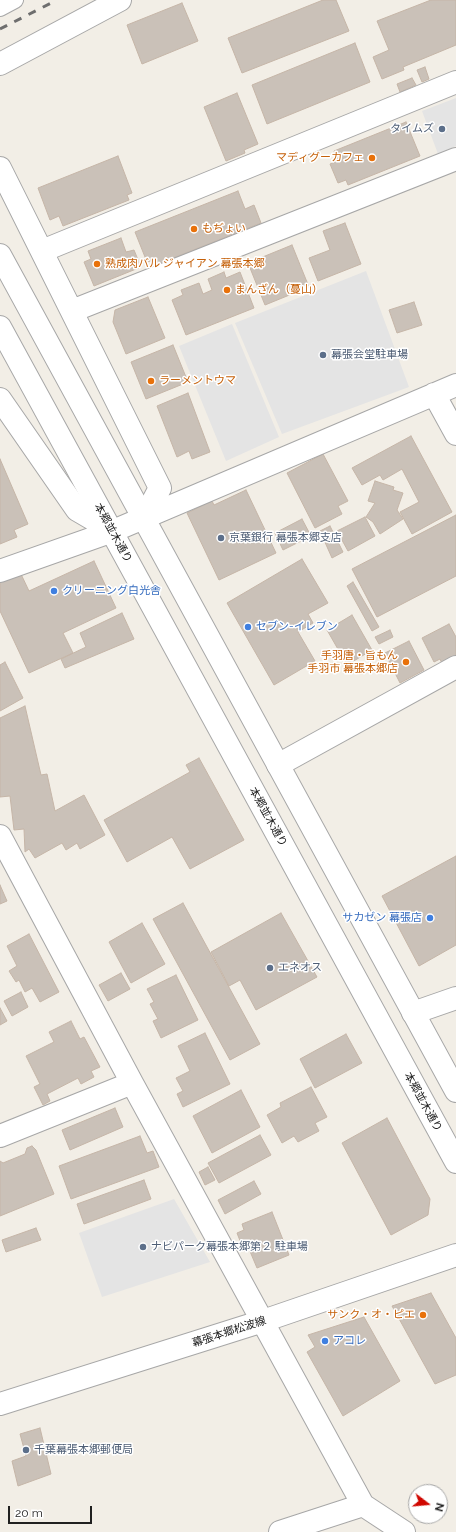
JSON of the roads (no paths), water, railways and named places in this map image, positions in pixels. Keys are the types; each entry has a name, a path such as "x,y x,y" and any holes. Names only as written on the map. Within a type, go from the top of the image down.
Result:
{"street":[{"path":"0,64 120,0"},
{"path":"42,251 456,82"},
{"path":"72,311 456,159"},
{"path":"0,168 160,488 144,518"},
{"path":"0,255 114,461 456,1091"},
{"name":"本郷並木通り","path":"0,327 113,531 456,1162"},
{"path":"0,571 113,531 456,385"},
{"path":"434,394 456,434"},
{"path":"0,399 77,510 113,531"},
{"path":"278,765 456,667"},
{"path":"0,836 132,1083 363,1505 404,1532"},
{"path":"413,1013 456,998"},
{"path":"0,1136 132,1083"},
{"name":"幕張本郷松波線","path":"0,1404 263,1321 456,1256"},
{"path":"280,1532 363,1505"}],"lane":[{"path":"0,8 15,0"}],"railway":[{"path":"0,29 57,0"}],"place":[{"name":"タイムズ","path":"442,129"},
{"name":"マディグーカフェ","path":"372,158"},
{"name":"もぢょい","path":"194,229"},
{"name":"熟成肉バル ジャイアン 幕張本郷","path":"97,264"},
{"name":"まんざん（蔓山）","path":"227,290"},
{"name":"幕張会堂駐車場","path":"323,355"},
{"name":"ラーメントウマ","path":"151,381"},
{"name":"京葉銀行 幕張本郷支店","path":"221,538"},
{"name":"クリーニング白光舎","path":"54,591"},
{"name":"セブン-イレブン","path":"248,627"},
{"name":"手羽唐・旨もん 手羽市 幕張本郷店","path":"406,662"},
{"name":"サカゼン 幕張店","path":"430,918"},
{"name":"エネオス","path":"270,968"},
{"name":"ナビパーク幕張本郷第２ 駐車場","path":"143,1247"},
{"name":"サンク・オ・ピエ","path":"423,1315"},
{"name":"アコレ","path":"325,1341"},
{"name":"千葉幕張本郷郵便局","path":"26,1450"}]}
